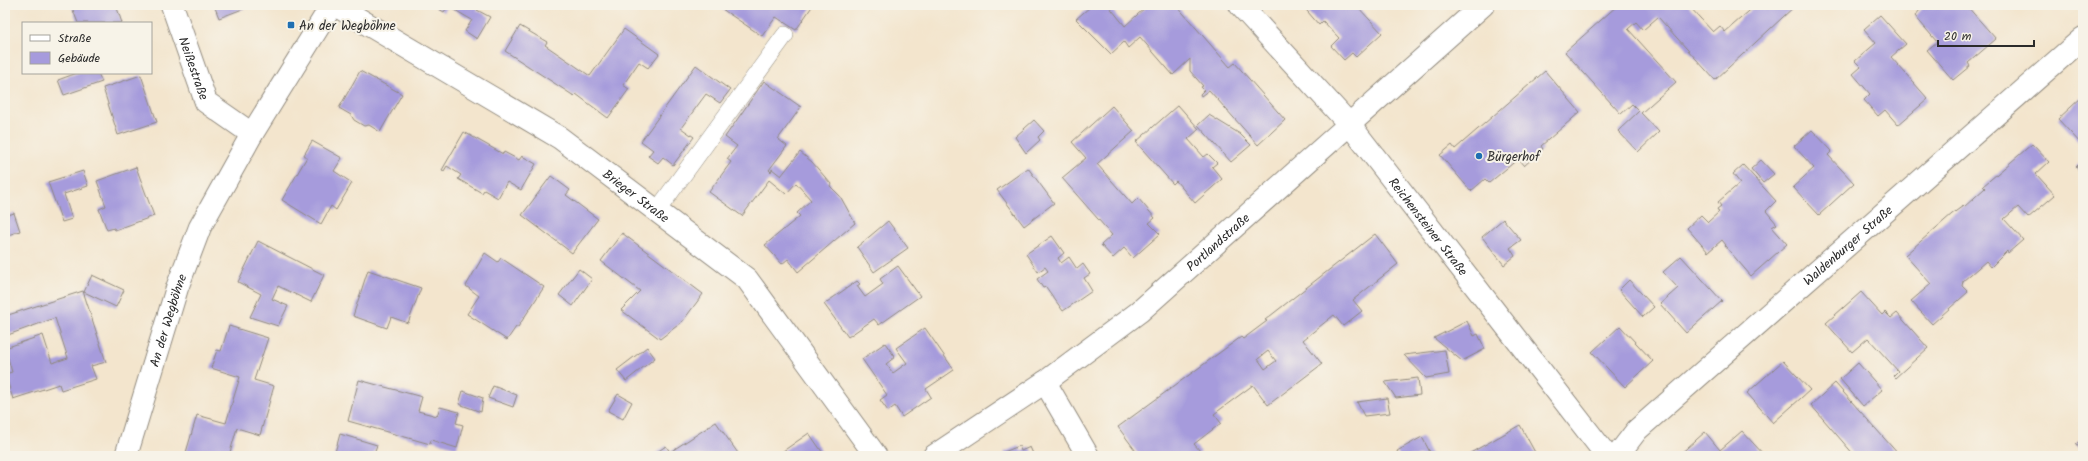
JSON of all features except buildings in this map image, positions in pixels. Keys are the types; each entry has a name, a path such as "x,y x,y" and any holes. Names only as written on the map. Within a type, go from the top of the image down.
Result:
{"street":[{"name":"Neißestraße","path":"172,5 206,102 252,134"},
{"name":"An der Wegböhne","path":"126,456 177,288 200,227 252,134 333,5"},
{"name":"Brieger Straße","path":"333,5 560,138 656,212 747,279 876,456"},
{"name":"Reichensteiner Straße","path":"1240,5 1350,125 1607,456"},
{"name":"Portlandstraße","path":"934,456 1045,382 1139,312 1483,5"},
{"name":"Waldenburger Straße","path":"1617,456 1637,430 2083,38"},
{"path":"1045,382 1088,456"}],"lane":[{"path":"656,212 785,35"}],"place":[{"name":"An der Wegböhne","path":"291,25"},
{"name":"Bürgerhof","path":"1479,156"}]}
